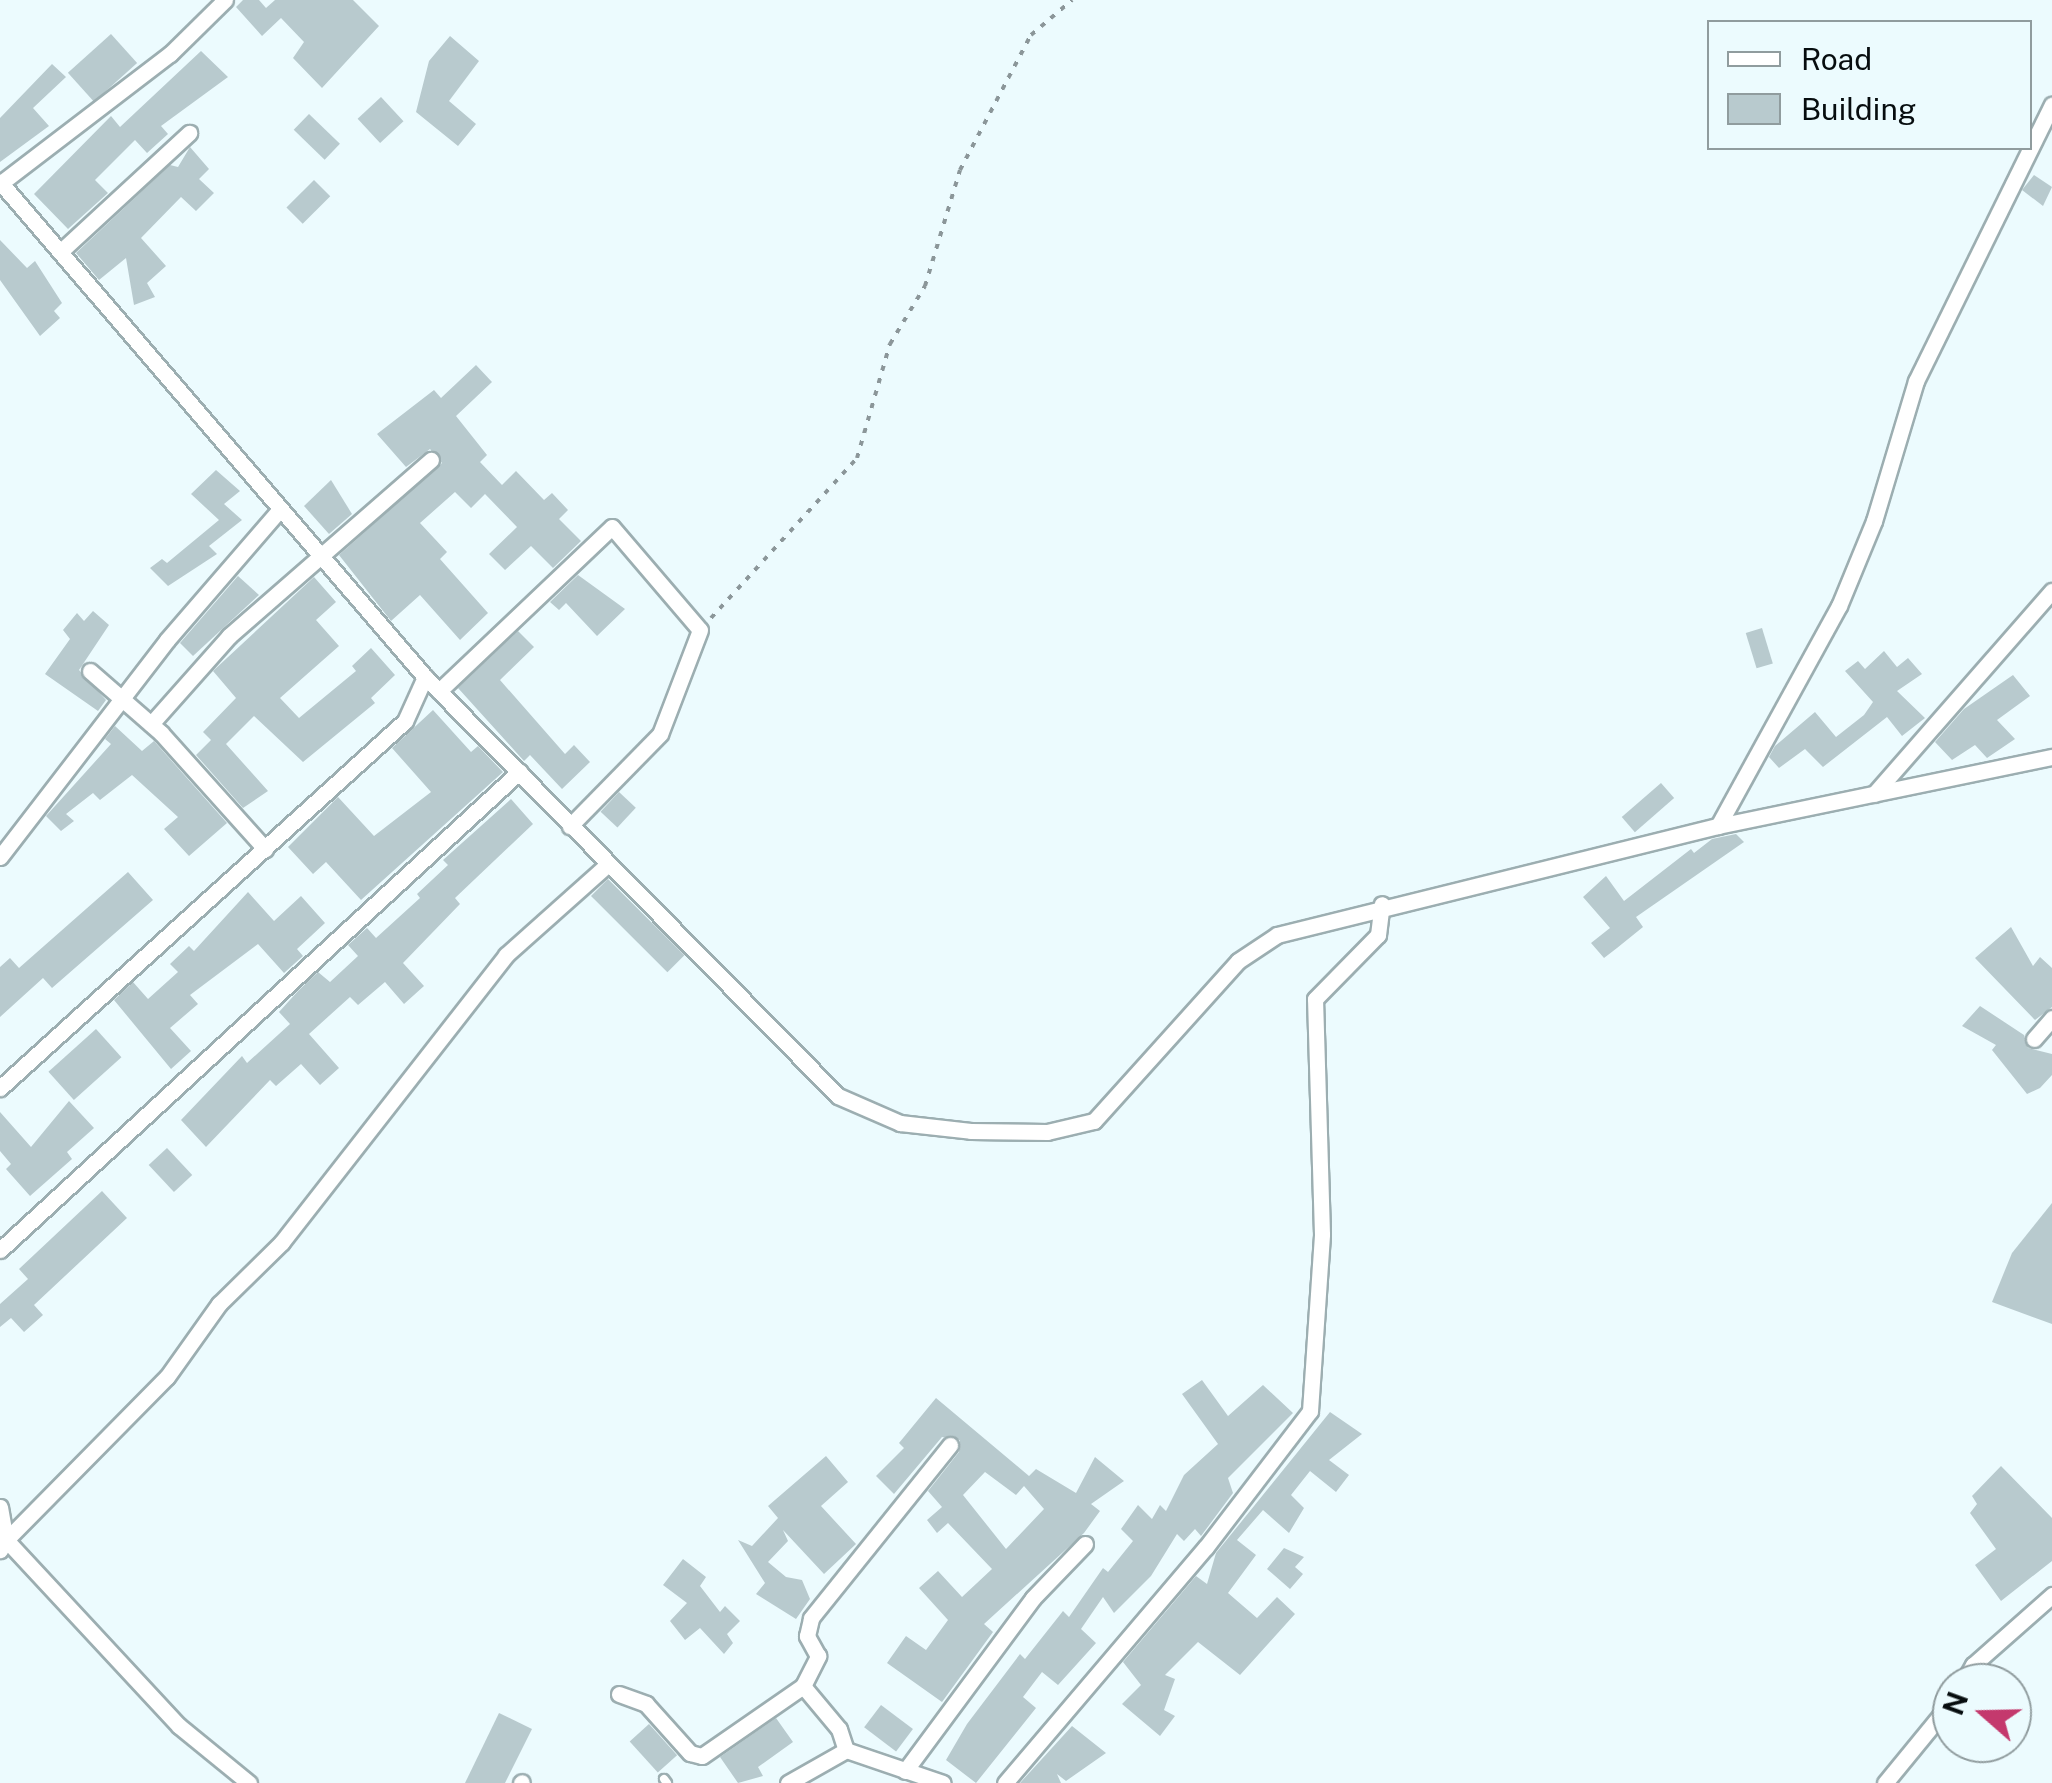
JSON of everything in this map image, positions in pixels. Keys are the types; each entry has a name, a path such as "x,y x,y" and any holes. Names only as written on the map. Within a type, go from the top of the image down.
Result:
{"street":[{"path":"225,0 170,54 0,183 425,677 607,865 848,1104 865,1113 972,1131 1047,1132 1094,1121 1255,946 1382,904 1718,826 2052,756"},
{"path":"2032,145 2052,104"},
{"path":"60,252 189,133"},
{"path":"1718,826 1839,606 1874,521 1916,381 2029,150"},
{"path":"151,724 215,649 431,460"},
{"path":"0,857 122,698 280,509"},
{"path":"439,692 612,528 694,625 660,734 564,820"},
{"path":"1874,794 2052,590"},
{"path":"90,671 151,724 265,849"},
{"path":"0,1088 405,722 425,677"},
{"path":"0,1250 519,772"},
{"path":"3,1545 166,1377 219,1304 282,1242 506,955 607,865"},
{"path":"1005,1783 1206,1547 1310,1412 1322,1250 1315,999 1378,935 1382,904"},
{"path":"2034,1039 2052,1018"},
{"path":"619,1694 646,1704 690,1752 702,1756 803,1686 818,1656 808,1636 811,1618 950,1445"},
{"path":"0,1507 3,1545 179,1726 249,1783"},
{"path":"905,1771 1033,1598 1085,1544"},
{"path":"1975,1663 2052,1595"},
{"path":"803,1686 839,1729 846,1750"},
{"path":"1885,1783 1932,1725"},
{"path":"788,1783 846,1750 943,1783"}],"path":[{"path":"694,625 857,458 890,344 926,286 960,170 1031,35 1072,0"}],"building":[{"path":"243,0 259,0 266,8 275,0 353,0 379,26 322,88 293,58 304,42 281,18 262,36 236,7"},
{"path":"111,34 137,63 94,102 68,73"},
{"path":"450,36 479,61 449,101 476,124 458,146 416,112 429,61"},
{"path":"201,51 228,77 161,126 168,134 147,153 135,140 95,180 108,193 68,229 34,194 111,116 120,127"},
{"path":"52,64 66,77 33,108 49,126 0,162 0,118"},
{"path":"381,97 404,121 380,143 358,119"},
{"path":"309,114 340,144 325,160 294,130"},
{"path":"190,147 209,169 199,179 214,193 196,211 181,197 141,238 166,266 147,283 155,297 134,305 126,258 99,280 76,253 170,165 178,167"},
{"path":"2034,175 2052,187 2043,206 2022,190"},
{"path":"314,180 330,196 303,224 286,208"},
{"path":"0,240 27,268 35,261 62,303 54,311 60,318 40,336 0,280"},
{"path":"476,365 492,382 456,416 487,455 480,462 502,485 516,471 544,500 552,493 568,510 559,519 581,541 553,568 531,546 505,570 489,554 517,527 485,494 471,508 455,492 420,523 447,552 440,559 488,613 460,640 420,595 391,621 339,555 442,463 430,449 406,467 377,434 434,390 441,398"},
{"path":"216,470 240,491 224,504 242,520 209,546 217,554 168,586 150,568 162,559 167,563 219,520 191,494"},
{"path":"331,480 352,514 329,534 304,506"},
{"path":"578,575 625,609 597,636 566,603 559,610 550,602"},
{"path":"238,576 259,595 193,656 180,643"},
{"path":"314,577 336,602 316,620 339,646 280,698 299,718 356,671 352,666 371,648 395,675 371,698 375,703 303,762 254,716 226,744 268,791 243,808 196,755 211,740 203,732 236,698 213,671"},
{"path":"93,611 109,625 79,670 106,700 98,711 45,674 70,639 63,630 77,613 84,621"},
{"path":"1762,628 1773,663 1757,668 1746,633"},
{"path":"518,631 534,647 500,680 565,754 574,745 590,762 562,789 530,755 524,761 458,688"},
{"path":"1884,651 1897,667 1908,658 1922,674 1897,691 1925,718 1902,736 1887,717 1823,767 1805,749 1779,768 1769,757 1775,746 1815,712 1836,737 1864,715 1873,702 1845,671 1858,661 1865,669"},
{"path":"2013,675 2030,696 1997,720 2015,739 1987,758 1975,745 1952,760 1935,742 1964,709"},
{"path":"433,710 471,752 478,746 503,772 361,900 326,862 313,874 288,847 338,797 374,836 431,792 392,748"},
{"path":"115,726 142,751 154,741 227,823 189,856 164,829 178,817 132,775 100,800 93,793 66,814 74,821 61,831 46,816 111,744 105,739"},
{"path":"1661,783 1674,798 1635,832 1622,817"},
{"path":"619,792 636,808 617,827 601,812"},
{"path":"511,799 533,824 455,898 460,904 403,963 424,986 404,1004 385,982 358,1005 350,997 309,1034 339,1068 320,1085 301,1064 276,1086 270,1080 206,1147 181,1120 242,1056 247,1063 290,1024 279,1012 299,990 318,972 330,982 358,956 348,945 367,928 376,938 420,898 417,894 448,865 443,860"},
{"path":"1736,834 1744,842 1636,917 1643,927 1604,958 1591,943 1610,928 1583,897 1606,876 1624,901 1691,849 1694,853 1712,839"},
{"path":"128,872 153,900 52,988 43,978 0,1017 0,967 10,958 19,968"},
{"path":"608,879 684,955 667,972 591,896"},
{"path":"248,892 274,921 301,896 325,923 297,949 303,956 284,973 258,944 190,995 198,1004 170,1028 191,1051 171,1069 114,1000 133,982 148,999 178,972 170,964 189,946 194,951"},
{"path":"2011,927 2033,966 2040,957 2052,968 2052,1007 2035,1020 1975,958"},
{"path":"1980,1006 2024,1035 2028,1048 2052,1054 2052,1075 2040,1088 2027,1094 1992,1050 1996,1045 1962,1026"},
{"path":"96,1029 121,1057 74,1100 48,1072"},
{"path":"69,1101 94,1128 67,1152 72,1159 30,1196 6,1169 11,1164 0,1151 0,1112 31,1147"},
{"path":"167,1148 192,1175 174,1192 149,1165"},
{"path":"102,1191 127,1218 34,1305 43,1315 24,1332 11,1318 0,1327 0,1304 28,1279 19,1269"},
{"path":"2052,1203 2052,1324 1992,1302 2012,1253"},
{"path":"1202,1380 1228,1416 1263,1385 1293,1413 1228,1478 1233,1493 1201,1536 1195,1529 1184,1541 1177,1534 1151,1576 1114,1613 1103,1597 1081,1629 1096,1643 1058,1685 1042,1672 1023,1697 1036,1708 976,1783 946,1760 967,1724 1020,1654 1025,1659 1063,1611 1069,1617 1103,1568 1108,1572 1133,1541 1121,1529 1138,1505 1152,1519 1160,1505 1166,1511 1184,1475 1218,1444 1182,1394"},
{"path":"936,1398 1029,1476 1036,1469 1076,1493 1095,1457 1124,1481 1091,1504 1100,1511 1084,1533 984,1624 993,1632 942,1702 887,1663 906,1636 926,1650 948,1620 919,1588 938,1571 962,1597 992,1569 948,1523 937,1533 927,1520 942,1507 928,1491 959,1452 960,1440 942,1437 894,1494 876,1476 904,1448 899,1443","holes":["985,1472 1016,1495 1024,1486 1044,1509 1006,1549 963,1495"]},
{"path":"1330,1412 1362,1434 1329,1460 1349,1475 1336,1492 1310,1471 1291,1495 1304,1508 1289,1533 1263,1510 1237,1540 1256,1555 1228,1593 1257,1618 1277,1597 1295,1614 1240,1675 1198,1642 1165,1675 1175,1679 1164,1710 1175,1716 1160,1736 1122,1704 1141,1685 1123,1662 1196,1576 1207,1584 1216,1553"},
{"path":"826,1456 848,1482 821,1506 856,1544 824,1574 783,1530 788,1541 768,1562 786,1577 802,1580 810,1599 796,1619 756,1594 765,1583 738,1540 752,1546 778,1518 768,1506"},
{"path":"2001,1466 2052,1518 2052,1561 2001,1601 1975,1565 1996,1549 1970,1513 1977,1504 1972,1496"},
{"path":"1284,1548 1304,1557 1295,1567 1303,1574 1290,1589 1267,1569"},
{"path":"683,1559 706,1577 700,1586 720,1612 725,1606 740,1621 727,1634 733,1643 724,1654 700,1628 685,1640 670,1621 687,1603 663,1585"},
{"path":"881,1705 913,1729 896,1751 864,1727"},
{"path":"499,1713 532,1729 505,1783 465,1783"},
{"path":"776,1718 793,1742 758,1767 763,1776 738,1783 720,1757"},
{"path":"649,1724 677,1755 658,1773 630,1741"},
{"path":"1072,1726 1106,1753 1066,1781 1057,1774 1061,1783 1020,1783"}]}
